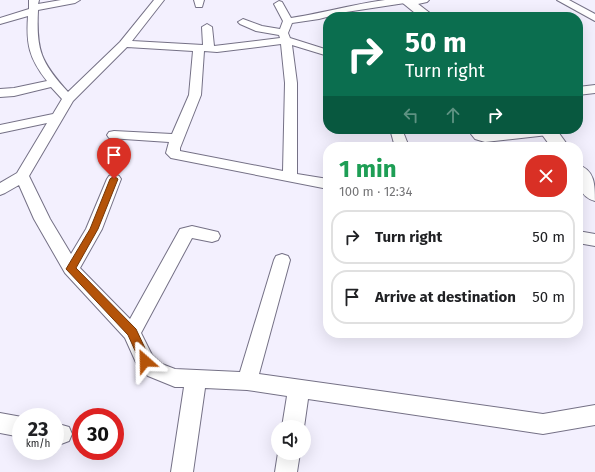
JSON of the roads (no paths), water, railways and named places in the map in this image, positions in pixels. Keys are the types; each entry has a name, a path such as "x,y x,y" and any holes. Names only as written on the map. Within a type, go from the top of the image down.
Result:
{"street":[{"path":"0,21 34,6 75,0"},
{"path":"0,190 22,176 68,99 124,44 159,0"},
{"path":"336,12 354,7 424,0"},
{"path":"562,0 595,18"},
{"path":"407,1 421,12"},
{"path":"279,4 288,21 285,37 291,83 290,176"},
{"path":"34,6 34,46 36,57 54,83 68,99"},
{"path":"354,7 356,12"},
{"path":"288,21 323,16"},
{"path":"243,22 323,51"},
{"path":"207,27 196,95 177,138 173,151 176,155 323,183"},
{"path":"124,44 224,49 285,37"},
{"path":"0,93 14,92 54,83"},
{"path":"583,90 595,89"},
{"path":"0,129 58,117"},
{"path":"478,134 485,138 516,134"},
{"path":"114,135 177,138"},
{"path":"22,176 42,219 71,269 132,332 145,361 155,370 175,378 247,381 543,424 595,415"},
{"path":"583,178 595,194"},
{"path":"71,269 94,229 114,179"},
{"path":"132,332 186,233 192,232 212,236"},
{"path":"583,239 595,240"},
{"path":"247,381 282,260"},
{"path":"182,472 196,378"},
{"path":"294,420 299,388"},
{"path":"0,423 12,425"},
{"path":"286,472 288,460"}]}
